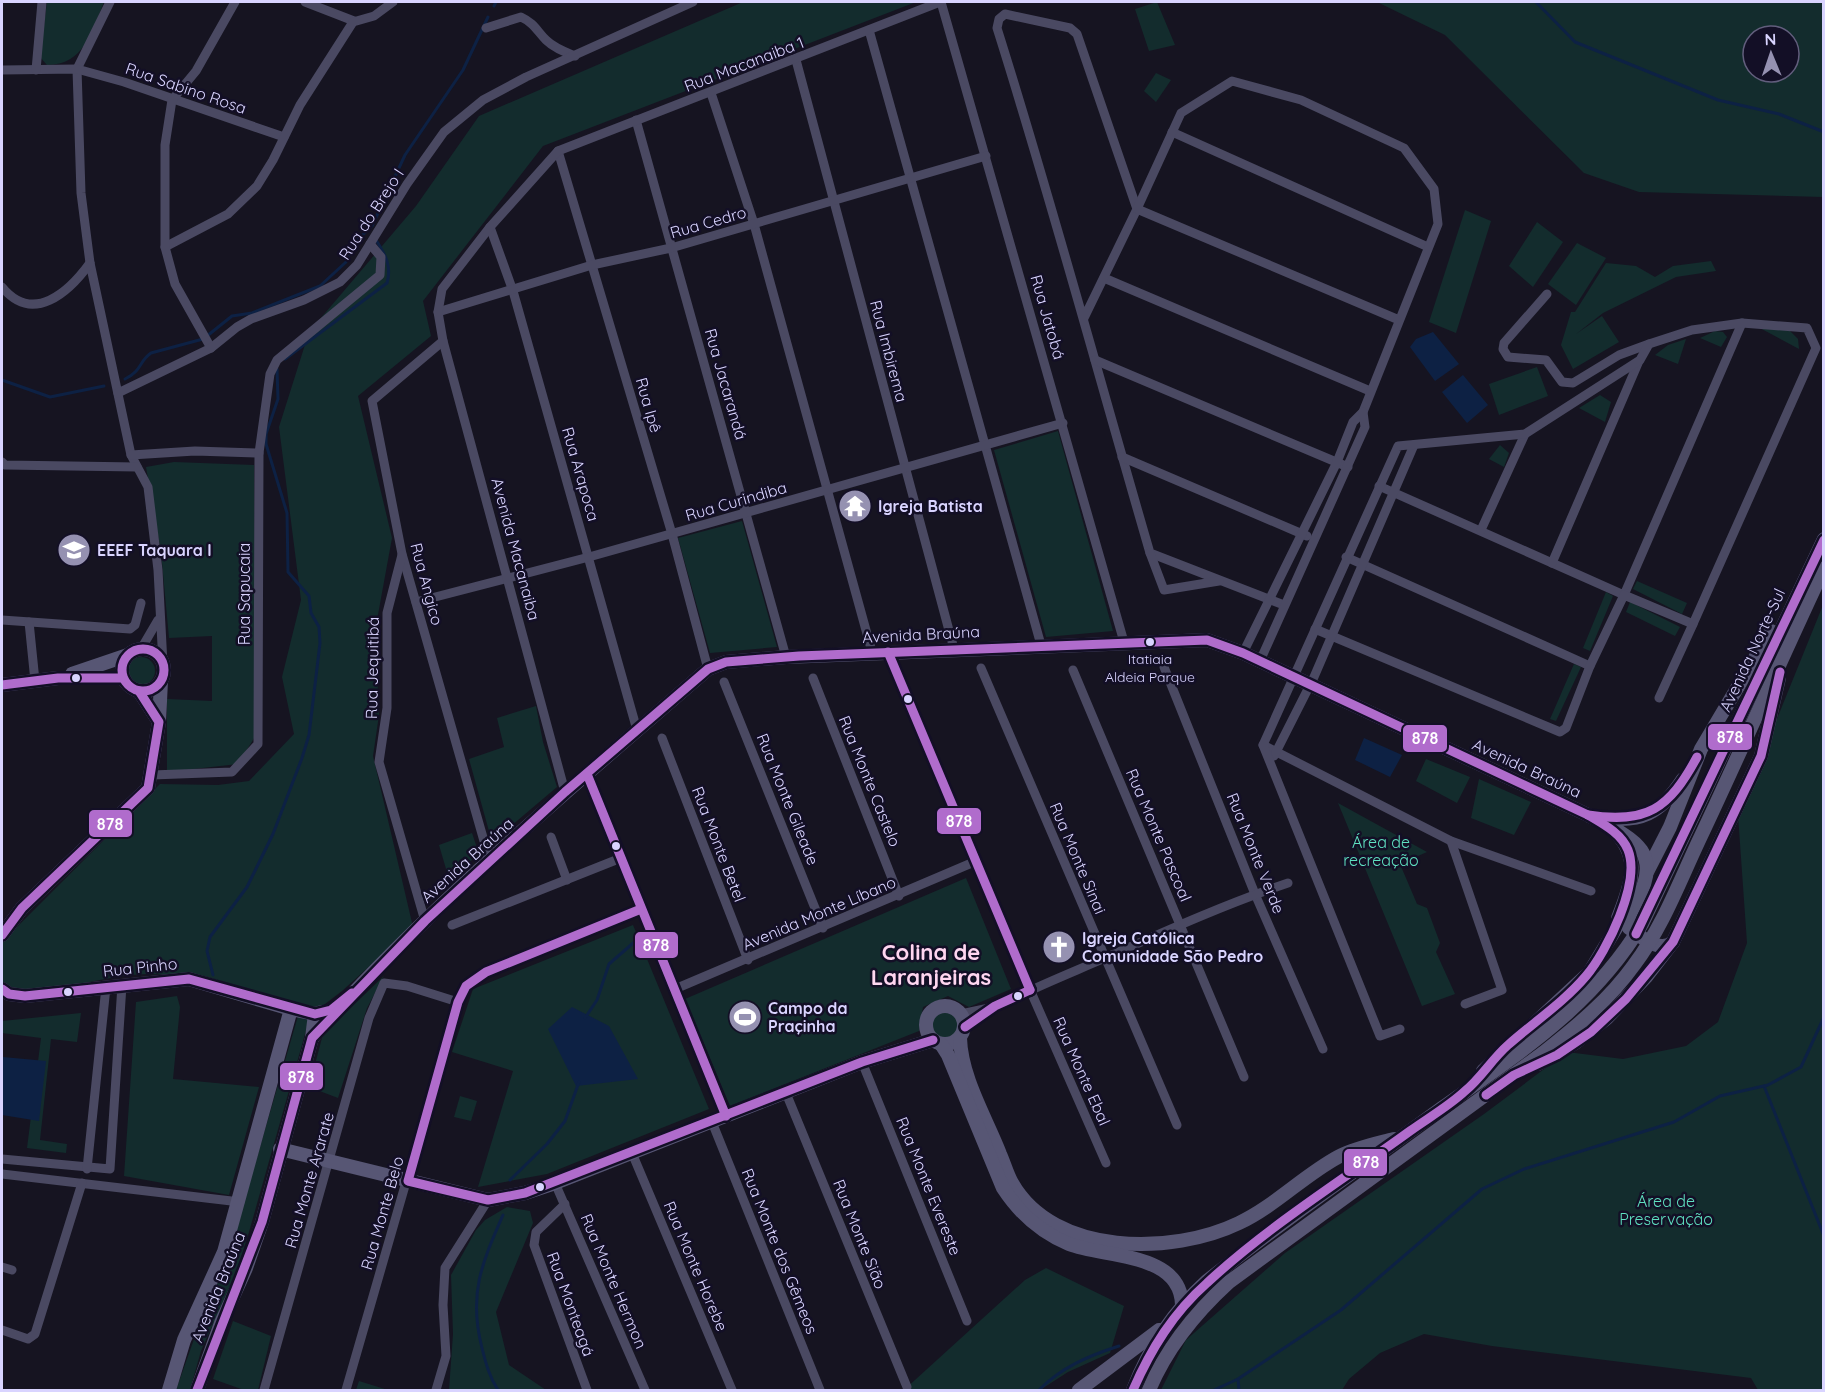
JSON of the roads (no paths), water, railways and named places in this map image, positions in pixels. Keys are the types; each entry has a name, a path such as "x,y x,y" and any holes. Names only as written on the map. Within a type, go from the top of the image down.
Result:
{"street":[{"path":"36,70 42,2"},
{"path":"2,935 21,908 148,788 152,776 159,722 163,664 158,570 148,487 131,455 90,263 81,193 77,69 110,2"},
{"path":"210,348 178,292 165,247 164,171 172,100 196,71 235,2"},
{"path":"305,2 328,5 354,21"},
{"path":"165,247 206,228 245,200 268,169 300,105 354,21 374,16 393,2"},
{"name":"Rua do Brejo I","path":"118,393 210,348 251,319 304,300 340,282 357,265 407,184 444,132 500,90 693,2"},
{"name":"Rua Macanaiba 1","path":"558,151 940,2"},
{"name":"Rua Jatobá","path":"940,2 1124,642"},
{"path":"1221,580 1164,590 1150,553 1040,164 997,28 1002,16 1014,14 1070,28 1077,34 1137,209 1399,320"},
{"path":"486,28 521,17 537,27 544,39 559,50 575,56"},
{"path":"869,30 1041,645"},
{"name":"Rua Imbirema","path":"796,60 954,649"},
{"name":"Rua Sabino Rosa","path":"2,70 77,69 124,82 284,137"},
{"path":"1083,318 1181,113 1232,81 1300,100 1404,148 1434,189 1438,224 1370,391 1363,412 1365,427 1260,661"},
{"path":"711,93 754,224 872,652"},
{"name":"Rua Jacarandá","path":"636,120 786,657"},
{"path":"1172,132 1428,247"},
{"path":"438,312 442,290 490,227 558,151"},
{"name":"Rua Ipê","path":"558,151 672,534 708,669"},
{"name":"Rua Cedro","path":"438,312 513,291 592,265 671,248 911,180 986,156"},
{"name":"Rua Arapoca","path":"490,227 513,291 637,730"},
{"name":"Rua Sapucaia","path":"152,776 232,772 258,744 259,453 270,374 276,360 380,276 381,257 370,244"},
{"path":"2,287 10,297 22,303 38,303 66,292 90,263"},
{"path":"1104,278 1370,391"},
{"path":"1547,294 1503,343 1503,349 1509,357 1546,360 1562,382 1573,383 1611,359 1649,344 1692,330 1742,323 1807,328 1816,348 1659,698"},
{"name":"Avenida Macanaiba","path":"438,312 443,340 565,792"},
{"path":"1315,629 1560,732 1566,728 1590,666 1624,595 1742,323"},
{"name":"Rua Angico","path":"443,340 372,401 402,554 490,862"},
{"path":"1552,563 1649,344"},
{"path":"1095,360 1348,466"},
{"path":"1400,1029 1380,1036 1263,745 1398,446 1525,434 1640,360"},
{"path":"1243,653 1337,462 1353,422 1363,412"},
{"name":"Rua Curindiba","path":"416,602 589,557 1062,423"},
{"path":"1481,530 1525,434"},
{"path":"1269,763 1277,752 1310,685 1414,445"},
{"path":"131,455 195,451 259,453"},
{"path":"1122,457 1314,540"},
{"path":"2,462 5,465 137,467"},
{"path":"1379,486 1693,624"},
{"name":"Avenida Norte-Sul","path":"1133,1390 1147,1357 1168,1322 1182,1305 1220,1270 1535,1040 1590,994 1616,965 1636,933 1824,539"},
{"path":"1150,553 1284,605"},
{"name":"Rua Jequitibá","path":"402,554 387,613 387,708 379,762 425,921"},
{"path":"1346,557 1590,666"},
{"name":"Avenida Norte-Sul","path":"1149,1390 1158,1369 1191,1320 1229,1282 1514,1075 1596,1008 1631,970 1650,941 1824,568"},
{"path":"1466,1091 1497,1056 1578,984 1607,946 1670,827 1705,742 1756,654 1798,591"},
{"path":"2,620 130,629 135,625 141,603"},
{"path":"159,618 122,668 123,678 131,688 140,691 152,690 161,681"},
{"path":"29,622 35,681"},
{"name":"Avenida Braúna","path":"197,1390 262,1222 312,1038 347,999 425,921 565,792 708,669 726,662 872,652 1207,640 1243,653 1588,815 1634,841 1646,858 1648,871"},
{"path":"1514,1075 1557,1055 1591,1032 1626,999 1673,942 1761,756 1790,640"},
{"path":"58,678 135,652 156,654 163,664"},
{"name":"Rua Monte Ebal","path":"888,652 974,862 1106,1163"},
{"name":"Rua Monte Verde","path":"1164,667 1255,894 1323,1049"},
{"name":"Rua Monte Sinai","path":"981,668 1177,1125"},
{"name":"Rua Monte Pascoal","path":"1072,670 1244,1077"},
{"path":"2,685 58,678 123,678"},
{"name":"Rua Monte Castelo","path":"813,678 899,896"},
{"name":"Rua Monte Gileade","path":"724,682 824,928"},
{"path":"140,691 159,722"},
{"path":"1705,742 1718,730 1732,730 1754,741 1757,747 1748,771 1749,782"},
{"name":"Rua Monte Betel","path":"662,738 748,960"},
{"path":"1263,745 1451,841 1591,891"},
{"name":"Avenida Braúna","path":"1588,815 1624,819 1652,813 1666,802 1695,763"},
{"path":"587,774 726,1116"},
{"path":"1607,946 1626,896 1632,867 1630,852 1608,826"},
{"path":"551,837 567,880"},
{"path":"1451,841 1502,990 1465,1004"},
{"path":"452,925 621,858"},
{"name":"Avenida Monte Líbano","path":"675,989 824,928 974,862"},
{"path":"1648,871 1645,888 1628,920 1629,928 1662,948 1673,942"},
{"path":"280,1149 488,1200 525,1193 896,1050 934,1038 951,1044 962,1026 994,1006 1181,924 1288,883"},
{"name":"Rua Monte Belo","path":"346,1390 459,1002 466,986 486,972 641,909"},
{"name":"Rua Pinho","path":"4,995 26,996 189,979 315,1014"},
{"name":"Rua Monte Ararate","path":"264,1390 369,1018 384,983 459,1002"},
{"path":"2,1159 87,1169 108,1170 112,1166 122,985"},
{"path":"87,1169 106,987"},
{"name":"Avenida Braúna","path":"315,1014 331,1010 347,999"},
{"path":"1182,1305 1177,1284 1153,1264 1069,1244 1031,1223 1016,1208 1003,1188 948,1055 934,1038 928,1016 936,1008 949,1006 962,1026 963,1063 1012,1184 1047,1218 1072,1233 1105,1241 1141,1245 1178,1243 1209,1236 1255,1216 1335,1159 1356,1150 1402,1137"},
{"path":"962,1026 994,1006"},
{"name":"Avenida Braúna","path":"169,1390 184,1340 224,1252 240,1202 291,1009"},
{"path":"312,1038 315,1014"},
{"name":"Rua Monte Evereste","path":"862,1062 967,1321"},
{"name":"Rua Monte Sião","path":"786,1093 907,1387"},
{"name":"Rua Monte dos Gêmeos","path":"712,1122 820,1390"},
{"name":"Rua Monte Horebe","path":"632,1153 732,1390"},
{"path":"2,1174 240,1202"},
{"path":"2,1330 28,1339 35,1334 82,1183"},
{"name":"Rua Monte Hermon","path":"555,1183 645,1390"},
{"path":"436,1390 446,1356 443,1297 445,1268 488,1200"},
{"name":"Rua Monteagá","path":"565,1204 536,1232 534,1245 587,1390"},
{"path":"2,1266 12,1270"},
{"path":"1079,1390 1168,1322"}],"water":[{"path":"1433,332 1459,364 1435,381 1410,347 1416,339"},
{"path":"1463,375 1488,405 1467,423 1442,392"},
{"path":"1364,738 1402,755 1390,777 1355,760"},
{"path":"572,1007 609,1026 638,1079 576,1086 548,1029"},
{"path":"3,1057 46,1061 39,1121 2,1115"}],"waterway":[{"path":"494,6 496,2"},
{"path":"1536,2 1575,42 1718,100 1779,114 1824,132"},
{"path":"207,336 232,316 252,313 320,286 346,262 353,244 372,226 405,155 463,70 488,17"},
{"path":"285,359 387,283 389,271 387,260 376,240"},
{"path":"125,379 135,373 151,353 203,339"},
{"path":"213,975 207,951 210,937 247,887 273,834 302,758 309,735 320,643 319,627 311,613 309,596 288,572 287,513 266,444 266,434 278,399 277,369"},
{"path":"2,380 50,397 104,386"},
{"path":"585,1018 597,1000 609,964 639,938"},
{"path":"1214,1390 1238,1379 1341,1310 1482,1189 1524,1169 1674,1122 1720,1096 1768,1085 1801,1067 1824,1017"},
{"path":"510,1180 547,1144 565,1121 579,1082"},
{"path":"1764,1086 1824,1236"},
{"path":"498,1390 485,1359 476,1311 483,1264 503,1215"},
{"path":"1039,1390 1076,1363 1119,1346"},
{"path":"1238,1379 1239,1390"}],"place":[{"name":"Igreja Batista","path":"855,506"},
{"name":"EEEF Taquara I","path":"74,550"},
{"name":"Itatiaia Aldeia Parque","path":"1150,642"},
{"name":"Igreja Católica Comunidade São Pedro","path":"1059,947"},
{"name":"Campo da Praçinha","path":"745,1017"}],"district":[{"name":"Colina de Laranjeiras","path":"931,964"}],"park label":[{"name":"Área de recreação","path":"1381,851"},
{"name":"Área de Preservação","path":"1666,1210"}]}
